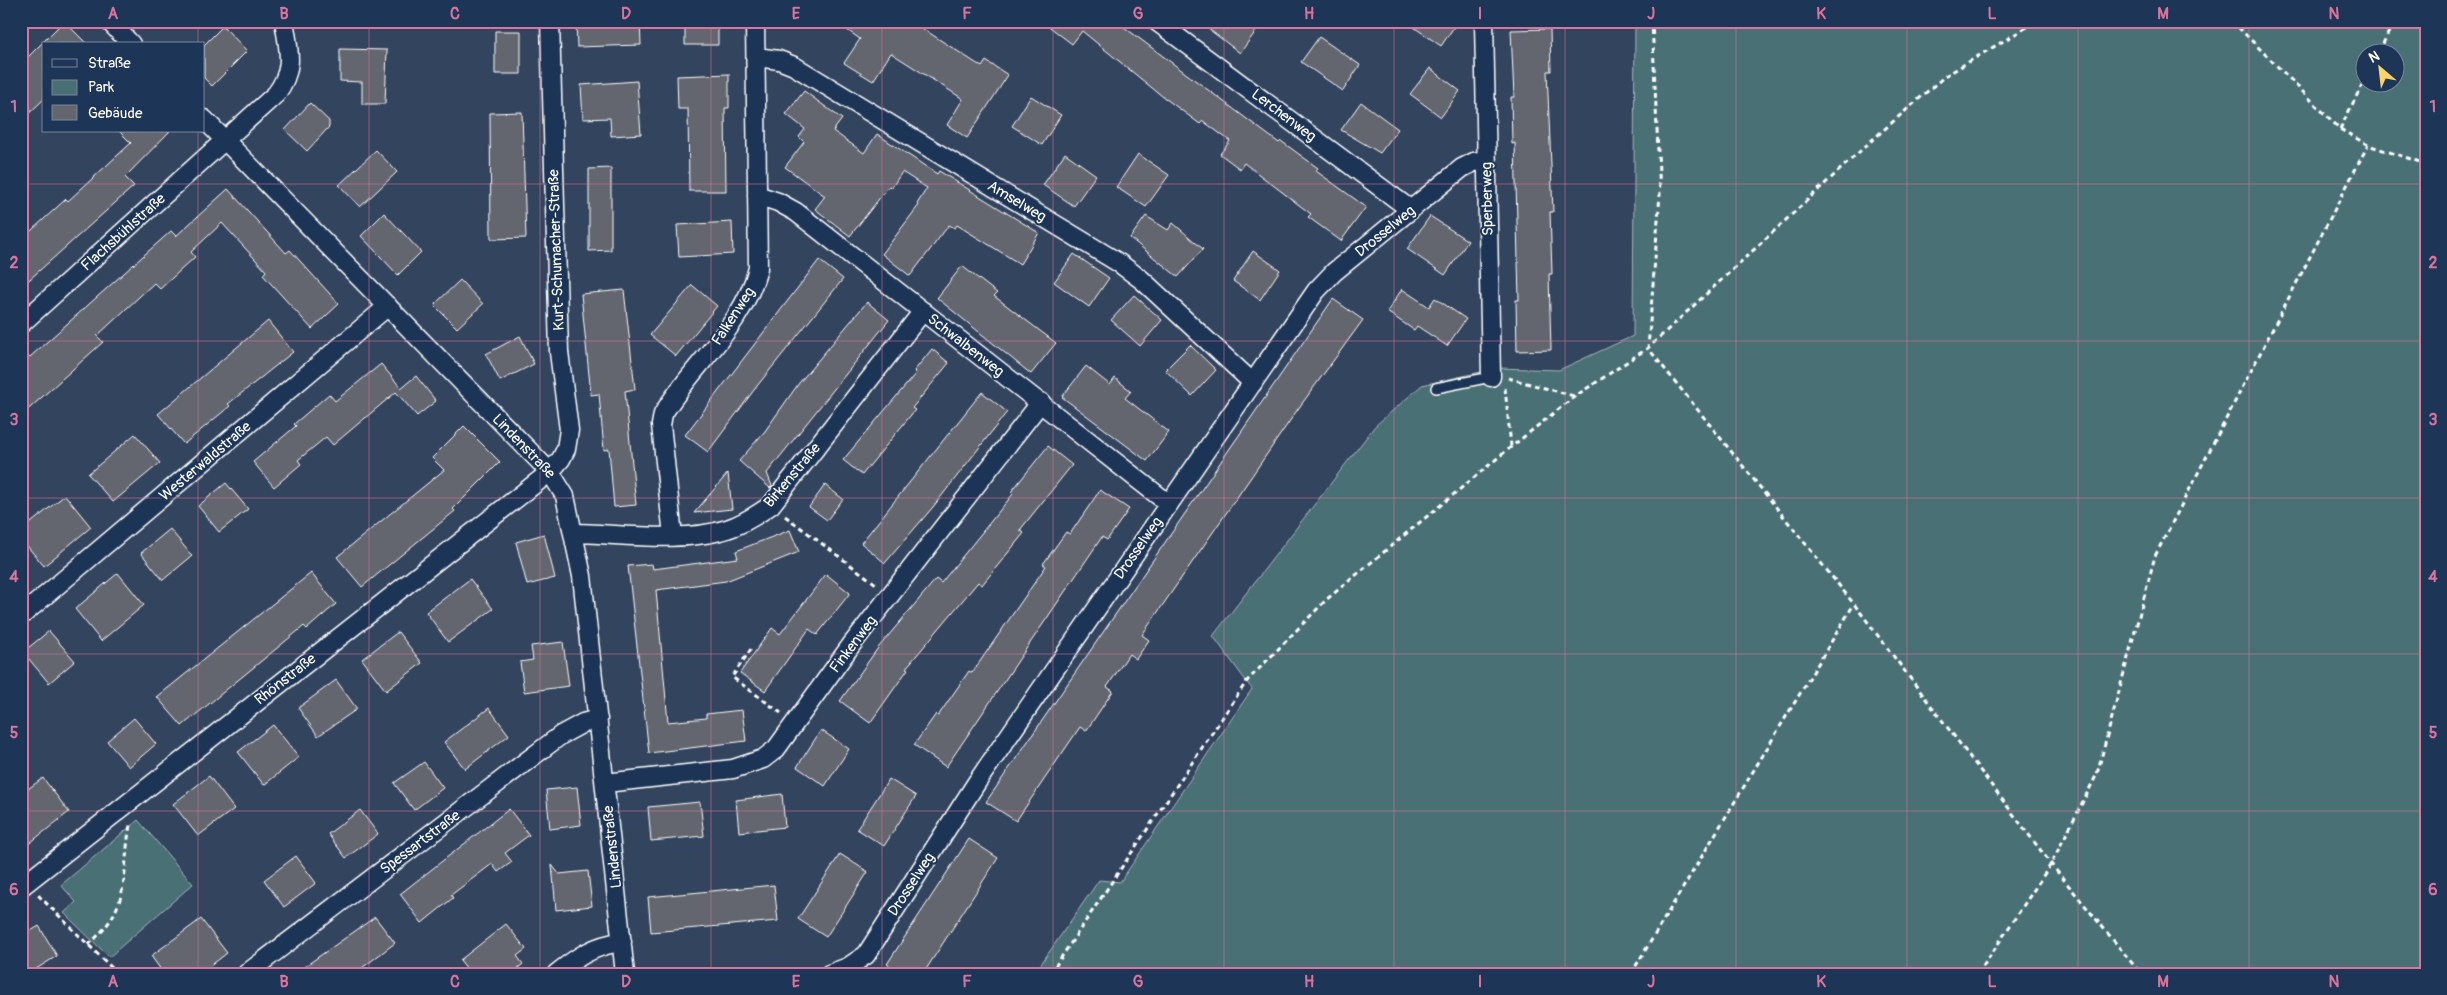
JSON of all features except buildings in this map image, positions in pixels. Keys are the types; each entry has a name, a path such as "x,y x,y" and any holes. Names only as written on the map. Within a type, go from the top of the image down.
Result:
{"street":[{"path":"109,21 128,42"},
{"name":"Flachsbühlstraße","path":"21,324 276,94 285,83 290,58 284,21"},
{"name":"Kurt-Schumacher-Straße","path":"550,21 558,342 569,430 566,450 562,459 550,472"},
{"name":"Falkenweg","path":"673,536 661,425 663,414 738,313 754,284 758,268 755,21"},
{"name":"Lerchenweg","path":"1156,21 1411,210"},
{"name":"Sperberweg","path":"1484,21 1491,377"},
{"name":"Amselweg","path":"756,57 779,60 794,66 1119,263 1142,280 1253,383"},
{"name":"Lindenstraße","path":"205,120 550,472 565,496 582,576 625,974"},
{"name":"Drosselweg","path":"829,974 848,967 866,955 977,782 1316,291 1334,272 1462,168 1474,162 1487,160"},
{"name":"Schwalbenweg","path":"758,195 778,202 796,212 1042,402 1169,504"},
{"name":"Westerwaldstraße","path":"21,616 388,306"},
{"name":"Birkenstraße","path":"574,533 696,535 728,529 743,523 771,505 923,311"},
{"name":"Finkenweg","path":"604,783 733,769 748,765 776,749 852,644 1042,402"},
{"name":"Rhönstraße","path":"24,885 550,472"},
{"name":"Spessartstraße","path":"246,974 561,735 583,723 598,718"},
{"path":"556,974 580,955 594,947 622,942"}],"lane":[{"path":"1436,388 1491,377"}],"path":[{"path":"1652,21 1660,194 1648,348 1854,604 2051,864 2141,974"},
{"path":"1050,974 1247,681 1327,600 1574,397 1648,348 1871,141 1945,76 2037,21"},
{"path":"2232,21 2340,129 2368,145 2426,164"},
{"path":"2384,42 2394,21"},
{"path":"2340,129 2358,92"},
{"path":"1978,974 2051,864 2097,774 2155,556 2368,145"},
{"path":"1511,447 1504,377 1574,397"},
{"path":"771,505 890,595"},
{"path":"1631,974 1854,604"},
{"path":"751,649 732,677 796,723"},
{"path":"88,945 113,916 124,887 129,827 140,794"},
{"path":"24,885 118,974"}],"green space":[{"path":"1635,21 2426,21 2426,974 1034,974 1099,880 1120,882 1252,689 1213,636 1375,426 1422,385 1499,368 1559,370 1633,336"},
{"path":"138,820 193,884 109,957 64,913 76,902 61,885"}]}
